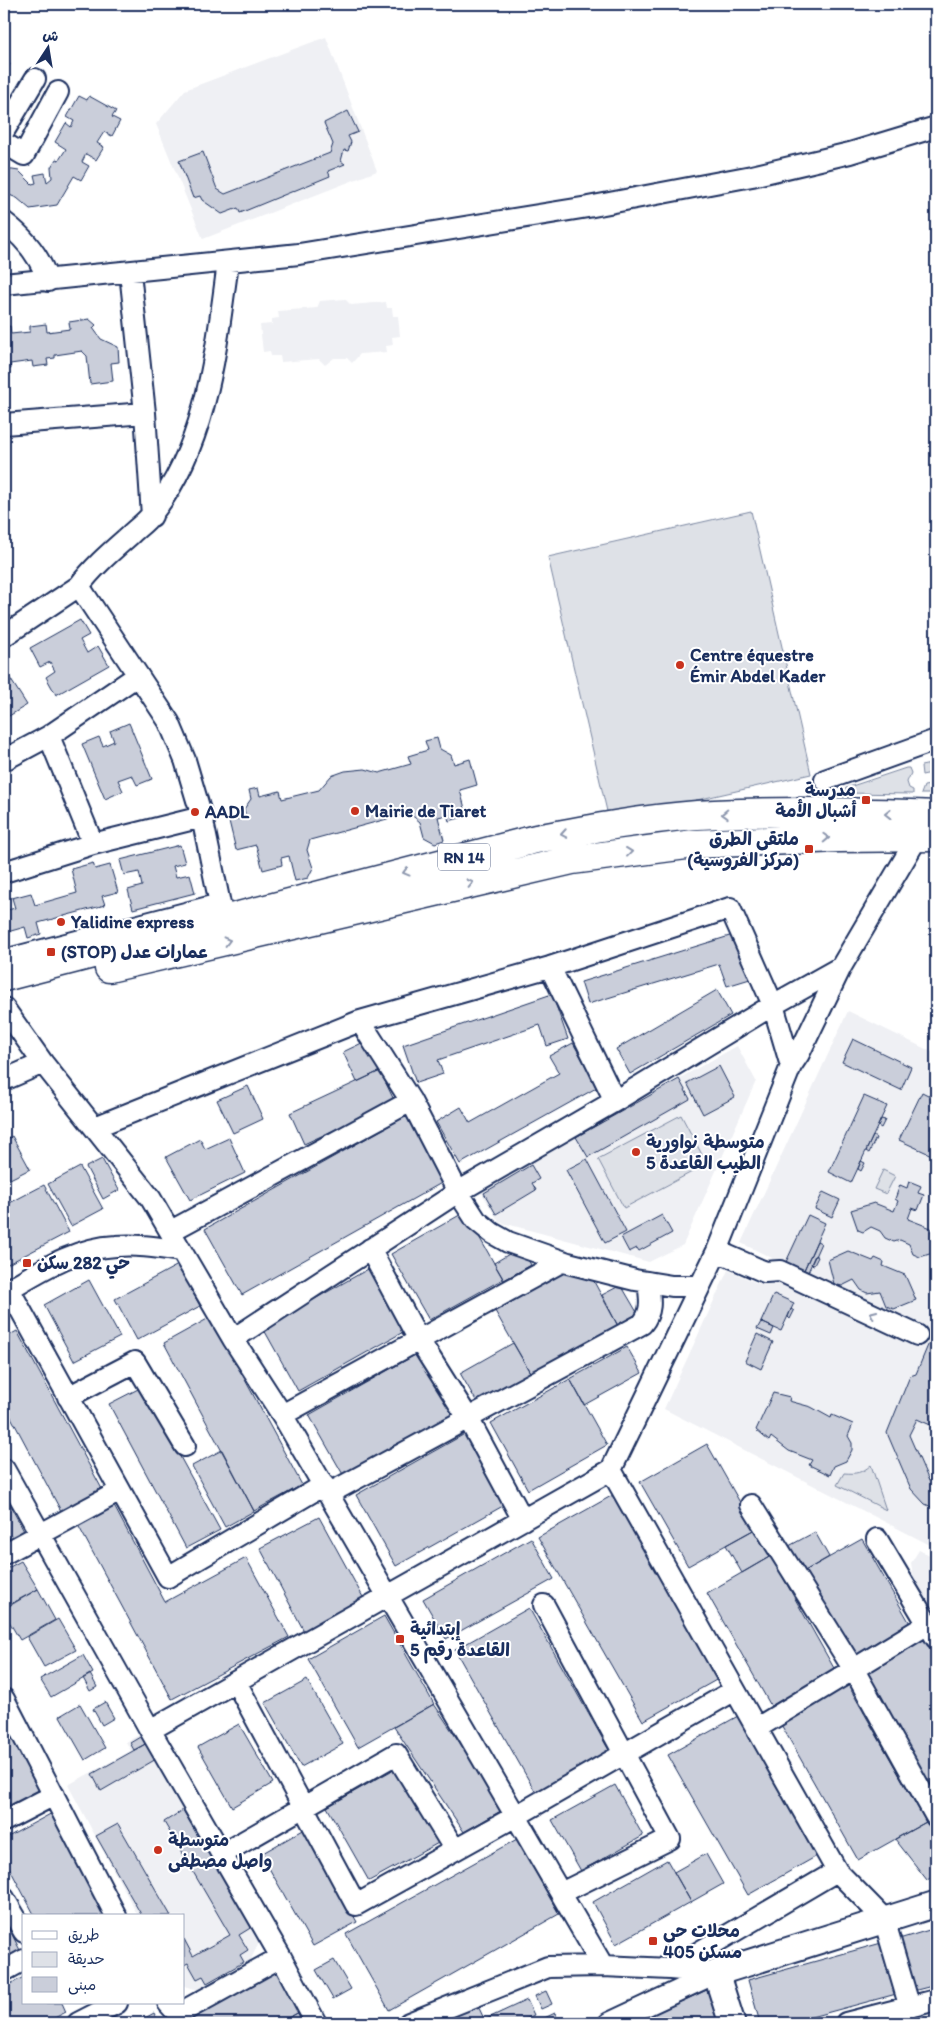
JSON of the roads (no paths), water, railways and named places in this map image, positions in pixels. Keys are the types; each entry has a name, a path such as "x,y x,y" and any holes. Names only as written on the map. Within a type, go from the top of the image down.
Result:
{"highway":[{"name":"RN 14","path":"4,977 222,912 536,839 650,820 697,815 767,812 936,815"},
{"name":"RN 14","path":"4,993 572,860 694,844 838,838 926,837"}],"main road":[{"path":"732,2023 716,1974 936,1904"}],"street":[{"path":"4,131 36,79"},
{"path":"4,143 24,155 58,92"},
{"path":"4,284 228,263 299,254 671,192 752,176 935,131"},
{"path":"4,222 32,248 48,281"},
{"path":"4,636 79,586 93,568 152,516 175,480 193,441 213,369 228,263"},
{"path":"130,272 145,413 152,516"},
{"path":"4,424 145,413"},
{"path":"4,960 222,912 202,818 185,760 169,722 79,586"},
{"path":"4,760 49,736 138,676"},
{"path":"49,736 93,844"},
{"path":"825,780 936,740"},
{"path":"4,872 93,844 202,818"},
{"path":"150,1730 611,1470 717,1252 791,1066 799,1054 841,967 926,837"},
{"path":"95,1127 360,1021 550,967 730,908 773,1005 791,1066"},
{"path":"550,967 615,1101"},
{"path":"232,1339 458,1192 615,1101 773,1005 841,967"},
{"path":"4,1008 43,1063 136,1178 171,1231 232,1339 282,1415 326,1489 603,1966"},
{"path":"360,1021 411,1101 458,1192 476,1220 492,1233 508,1242 563,1261 648,1282 672,1286 700,1286"},
{"path":"4,1080 43,1063"},
{"path":"171,1231 411,1101"},
{"path":"181,1251 135,1246 95,1248 62,1259 6,1290 168,1577 326,1489 468,1418 642,1324 649,1316 648,1282"},
{"path":"370,1250 419,1340 468,1418 523,1520"},
{"path":"717,1252 765,1272 780,1271 917,1335"},
{"path":"282,1415 563,1261"},
{"path":"68,1397 135,1362 185,1446"},
{"path":"4,1469 150,1730 281,1957 316,2023"},
{"path":"611,1470 837,1871 884,1919 910,2008"},
{"path":"4,1554 120,1491"},
{"path":"751,1505 854,1670 936,1816"},
{"path":"757,1728 854,1670 932,1631 878,1539"},
{"path":"544,1605 623,1755 670,1839 561,1893"},
{"path":"236,1682 356,1905 516,1816 735,1690"},
{"path":"4,1699 115,1914"},
{"path":"222,1854 396,1754 455,1850"},
{"path":"4,1821 54,1795"},
{"path":"670,1969 837,1871"},
{"path":"4,1898 22,1929"},
{"path":"169,2004 178,2014 281,1957"},
{"path":"4,1971 22,1961"},
{"path":"409,2023 548,1967 603,1966 670,1969 716,1974"},
{"path":"609,2023 716,1974"},
{"path":"846,2023 892,2018 910,2008 936,2000"},
{"path":"78,2023 115,2004"}],"place":[{"name":"Centre équestre Émir Abdel Kader","path":"680,665"},
{"name":"مدرسة أشبال الأمة","path":"866,800"},
{"name":"Mairie de Tiaret","path":"355,811"},
{"name":"AADL","path":"195,812"},
{"name":"ملتقى الطرق (مركز الفروسية)","path":"809,849"},
{"name":"Yalidine express","path":"61,922"},
{"name":"(STOP) عمارات عدل","path":"51,952"},
{"name":"متوسطة نواورية الطيب القاعدة 5","path":"636,1152"},
{"name":"حي 282 سكن","path":"27,1263"},
{"name":"إبتدائية القاعدة رقم 5","path":"400,1639"},
{"name":"متوسطة واصل مصطفى","path":"158,1850"},
{"name":"محلات حي 405 مسكن","path":"653,1941"}]}
